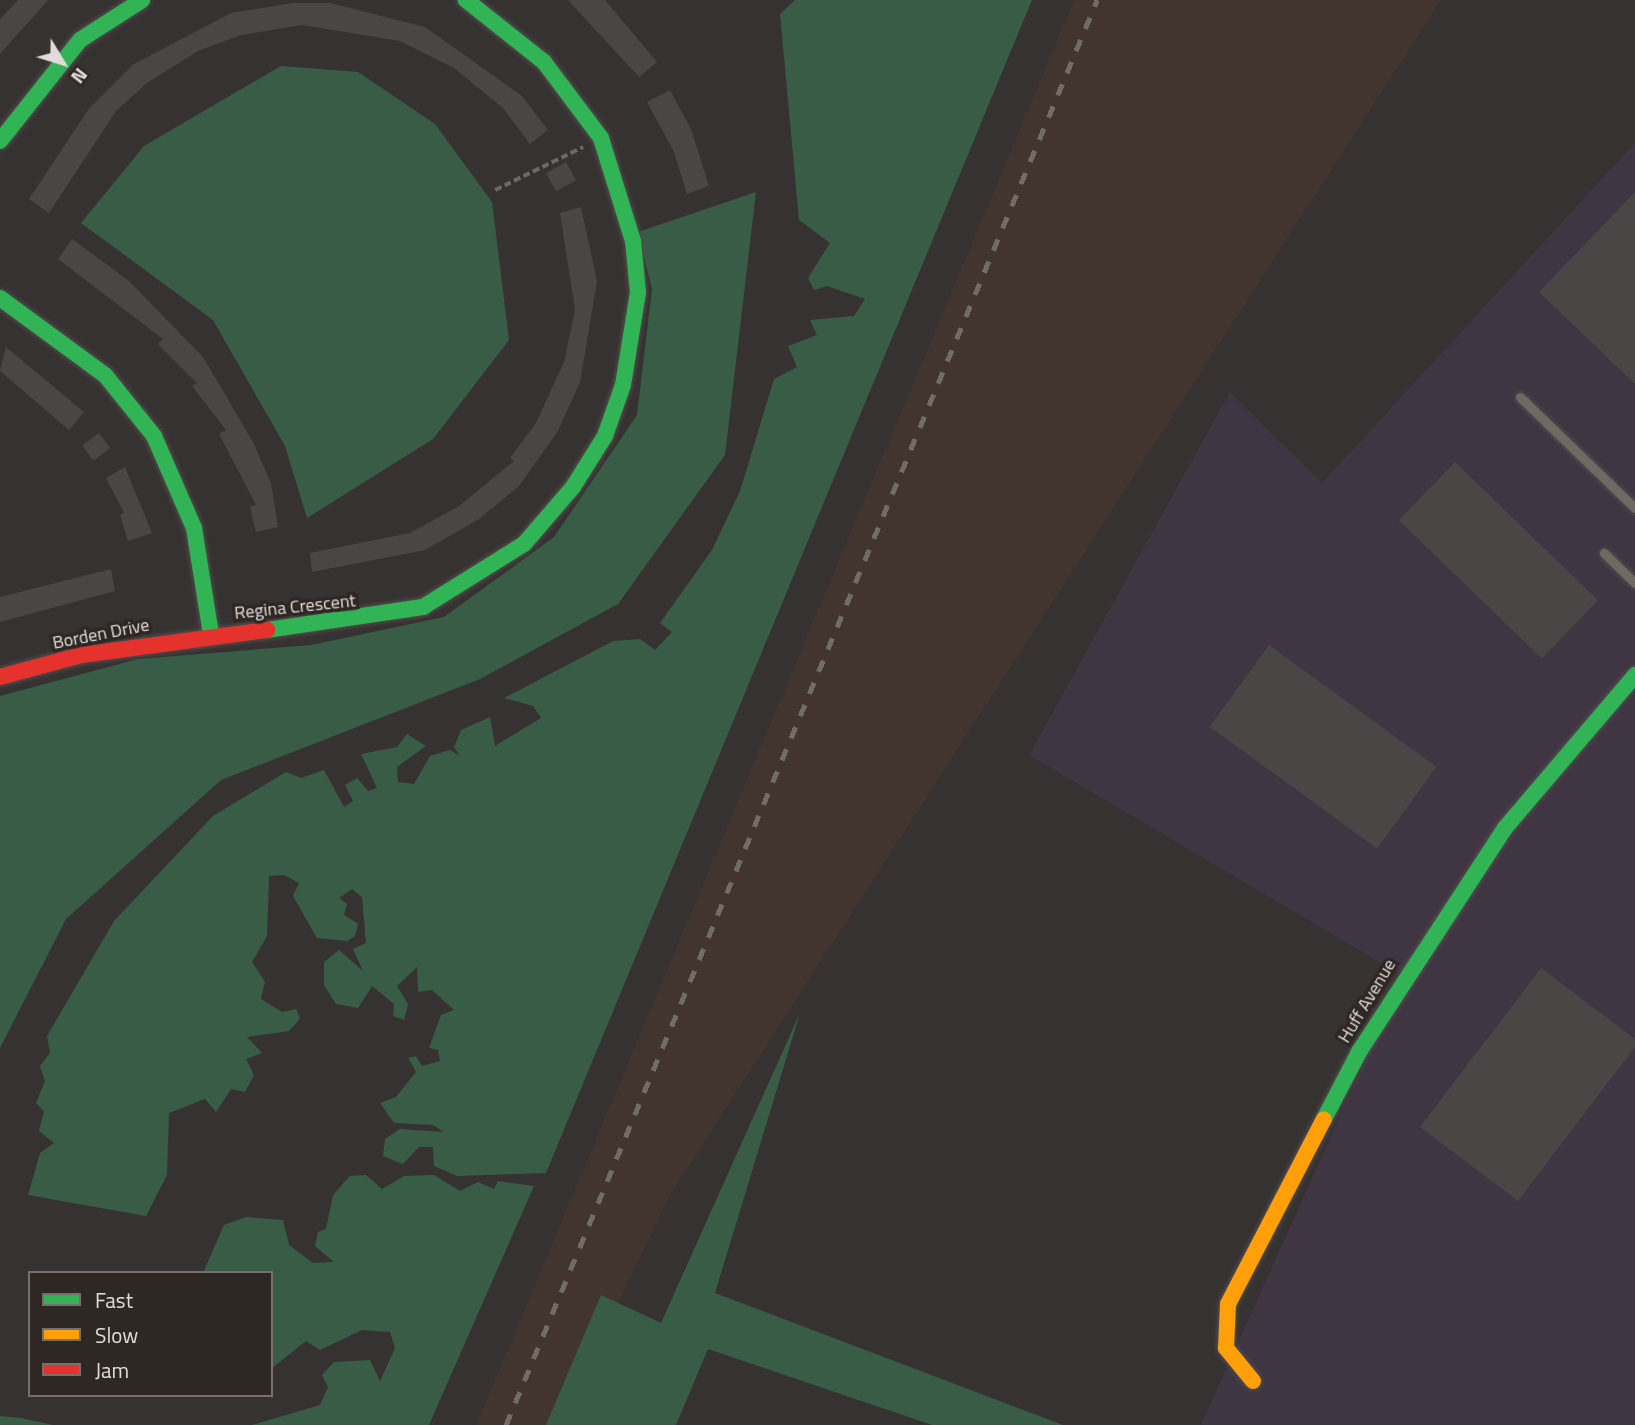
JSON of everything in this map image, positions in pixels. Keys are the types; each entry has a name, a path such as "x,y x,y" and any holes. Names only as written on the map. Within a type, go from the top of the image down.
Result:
{"street":[{"path":"0,141 80,40 142,0"},
{"name":"Regina Crescent","path":"211,634 332,625 423,607 524,544 573,487 605,436 623,385 638,292 633,242 601,138 544,62 466,0"},
{"path":"0,298 104,375 154,436 194,528 211,634"},
{"name":"Borden Drive","path":"0,677 81,655 211,634"},
{"name":"Huff Avenue","path":"1253,1381 1226,1348 1228,1304 1359,1052 1505,828 1635,675"}],"lane":[{"path":"1520,397 1635,509"},
{"path":"1604,553 1635,583"}],"path":[{"path":"495,190 601,138"}],"shaded area":[{"path":"1074,0 1441,0 670,1195 559,1425 476,1425"},
{"path":"1635,143 1635,1425 1201,1425 1403,976 1029,755 1230,392 1322,483"}],"green space":[{"path":"795,0 1032,0 546,1173 457,1176 434,1166 433,1147 419,1147 403,1164 383,1156 385,1139 400,1129 444,1132 433,1125 394,1123 380,1103 396,1097 416,1072 408,1058 416,1056 422,1066 440,1061 438,1050 429,1048 441,1015 454,1010 432,990 418,992 417,967 397,986 408,1004 404,1020 393,1016 394,1004 372,986 358,1008 336,1004 324,985 324,962 339,950 363,971 353,949 366,943 362,897 352,889 339,898 347,904 344,915 358,924 355,936 347,941 317,938 293,896 299,883 284,875 269,876 267,936 252,962 265,982 261,999 282,1012 296,1009 300,1019 289,1031 247,1037 262,1053 246,1059 254,1075 245,1092 231,1089 216,1112 205,1099 169,1113 167,1175 146,1216 28,1195 40,1153 54,1143 39,1131 44,1111 36,1103 45,1081 40,1066 50,1053 47,1036 114,921 213,816 286,772 301,778 324,770 344,807 353,801 345,785 357,778 368,791 377,788 361,754 397,747 407,734 426,746 397,767 398,782 414,784 430,756 450,750 460,756 454,747 461,730 490,717 495,746 541,718 533,706 504,698 613,641 640,639 655,650 672,632 660,623 712,550 740,491 774,379 797,367 788,346 817,335 810,320 854,316 865,299 827,286 814,290 808,278 830,243 799,220 780,14"},
{"path":"281,66 358,72 435,124 492,202 509,340 433,439 307,518 285,446 213,320 81,223 144,146"},
{"path":"756,192 725,455 618,604 480,679 221,780 66,919 0,1048 0,696 138,659 311,645 444,617 554,537 637,415 652,289 638,232"},
{"path":"800,1013 715,1293 1063,1425 932,1425 708,1349 676,1425 546,1425 601,1295 661,1323"},
{"path":"366,1175 382,1189 404,1176 434,1175 460,1191 478,1182 494,1189 498,1181 534,1186 429,1425 252,1425 320,1405 328,1387 322,1375 334,1362 370,1360 380,1381 395,1348 390,1332 362,1330 320,1350 306,1341 273,1367 273,1271 204,1271 224,1225 246,1217 283,1220 289,1245 313,1263 334,1262 315,1246 318,1232 326,1229 333,1195 350,1176"},
{"path":"0,1416 21,1418 53,1425 0,1425"}],"building":[{"path":"18,0 48,0 0,54 0,19"},
{"path":"568,0 605,0 657,62 639,77"},
{"path":"293,3 330,3 425,27 522,96 548,130 530,144 503,108 454,68 400,41 302,25 241,35 198,51 147,83 116,111 49,213 29,199 88,110 134,64 231,13"},
{"path":"670,90 691,129 709,186 687,194 674,152 647,102"},
{"path":"566,162 576,180 556,192 546,173"},
{"path":"1635,192 1635,384 1539,292"},
{"path":"581,207 597,281 580,382 558,431 519,486 479,519 425,550 312,572 310,553 410,533 459,506 514,461 510,458 536,423 564,362 575,310 560,213"},
{"path":"72,239 129,281 203,357 253,442 271,483 278,527 256,532 250,507 256,505 219,434 226,430 192,386 197,383 158,344 163,339 58,259"},
{"path":"6,347 84,412 69,430 0,371"},
{"path":"99,433 110,448 93,461 82,445"},
{"path":"1455,462 1598,600 1542,659 1399,520"},
{"path":"125,467 152,533 128,541 120,515 124,513 106,478"},
{"path":"111,569 115,591 0,622 0,597"},
{"path":"1269,645 1436,767 1377,848 1210,727"},
{"path":"1541,968 1635,1039 1635,1047 1518,1201 1420,1127"}],"railway":[{"path":"506,1425 1097,0"}],"traffic: fast":[{"path":"0,141 80,40 142,0"},
{"path":"267,630 423,607 524,544 573,487 605,436 623,385 638,292 633,241 601,138 544,62 466,0"},
{"path":"0,298 105,375 154,436 194,528 211,634"},
{"path":"1324,1119 1359,1052 1505,828 1635,675"}],"traffic: slow":[{"path":"1253,1381 1226,1348 1228,1304 1324,1119"}],"traffic: jam":[{"path":"0,677 81,655 267,630"}]}
